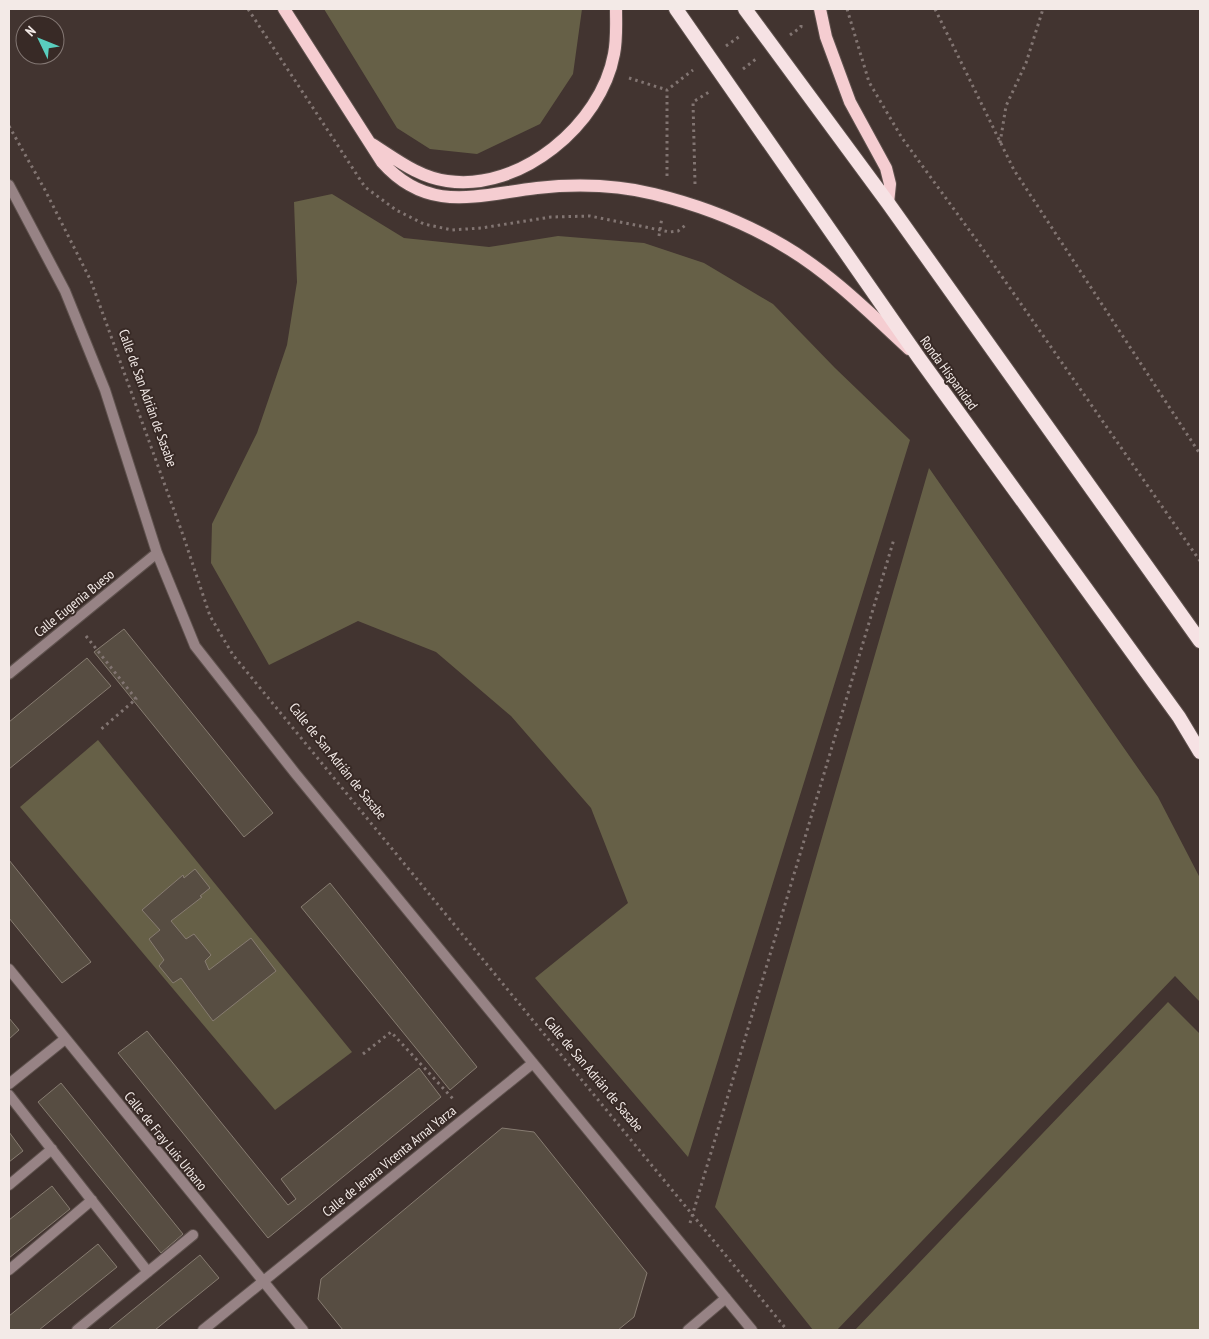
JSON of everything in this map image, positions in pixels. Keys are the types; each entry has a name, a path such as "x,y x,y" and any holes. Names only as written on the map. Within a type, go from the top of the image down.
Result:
{"highway":[{"name":"Ronda Hispanidad","path":"676,9 918,358 1179,717 1200,752"},
{"path":"746,9 888,203 1200,640"}],"main road":[{"path":"284,9 382,162 392,174 418,190 436,196 457,199 563,186 620,188 667,198 724,217 785,246 812,265 918,358"},
{"path":"370,143 411,169 431,177 465,182 490,178 520,168 547,153 568,136 599,95 614,54 616,9"},
{"path":"820,9 826,37 844,88 861,126 886,168 890,184 888,203"}],"street":[{"path":"9,185 65,291 105,390 157,553 195,646 295,773 752,1330"},
{"name":"Calle Eugenia Bueso","path":"9,674 157,553"},
{"name":"Calle de Fray Luis Urbano","path":"9,969 303,1330"},
{"path":"9,1084 65,1039"},
{"name":"Calle de Jenara Vicenta Arnal Yarza","path":"203,1330 534,1062"},
{"path":"9,1095 148,1272"},
{"path":"9,1185 52,1149"},
{"path":"9,1270 92,1200"},
{"path":"76,1330 193,1235"},
{"path":"688,1330 726,1298"}],"path":[{"path":"847,9 869,82 902,138 980,245 1200,561"},
{"path":"935,9 1014,170 1200,454"},
{"path":"1000,143 1006,106 1026,62 1043,9"},
{"path":"667,90 757,24"},
{"path":"609,71 667,90"},
{"path":"659,236 667,198 667,90"},
{"name":"Calle de San Adrián de Sasabe","path":"9,126 45,190 90,281 183,535 210,616 220,635 233,654 308,746 787,1330"},
{"path":"682,1245 693,1214 894,539"},
{"path":"74,620 136,699 99,731"},
{"path":"363,1054 391,1032 455,1101"}],"shaded area":[{"path":"324,9 582,9 573,74 540,124 477,154 430,149 397,128"},
{"path":"332,194 404,238 489,247 558,236 644,243 704,263 773,304 835,368 910,440 688,1157 535,978 628,903 591,808 511,716 436,652 358,621 269,665 211,563 212,524 257,433 287,345 297,282 294,202"},
{"path":"929,468 1158,797 1200,878 1200,1002 1175,976 837,1330 813,1330 715,1207"},
{"path":"98,740 352,1052 275,1110 20,807"},
{"path":"1168,1002 1200,1034 1200,1330 855,1330"}],"building":[{"path":"124,629 273,813 244,837 94,652"},
{"path":"87,658 111,686 9,769 9,722"},
{"path":"9,860 91,962 62,983 9,918"},
{"path":"195,869 210,888 200,896 202,897 171,921 186,939 194,934 211,955 205,961 209,970 251,938 276,971 213,1021 181,978 173,983 159,966 164,960 149,939 160,930 142,910 183,875 184,878"},
{"path":"330,883 477,1067 450,1090 301,907"},
{"path":"9,1018 19,1030 9,1039"},
{"path":"147,1031 288,1205 296,1199 281,1179 419,1068 441,1097 268,1238 118,1053"},
{"path":"61,1083 183,1234 161,1253 38,1102"},
{"path":"502,1128 534,1132 647,1273 634,1317 618,1330 343,1330 318,1299 321,1279"},
{"path":"9,1132 23,1151 9,1162"},
{"path":"52,1186 70,1209 9,1258 9,1220"},
{"path":"98,1244 117,1267 39,1330 9,1330 9,1316"},
{"path":"200,1255 219,1278 155,1330 108,1330"}]}
